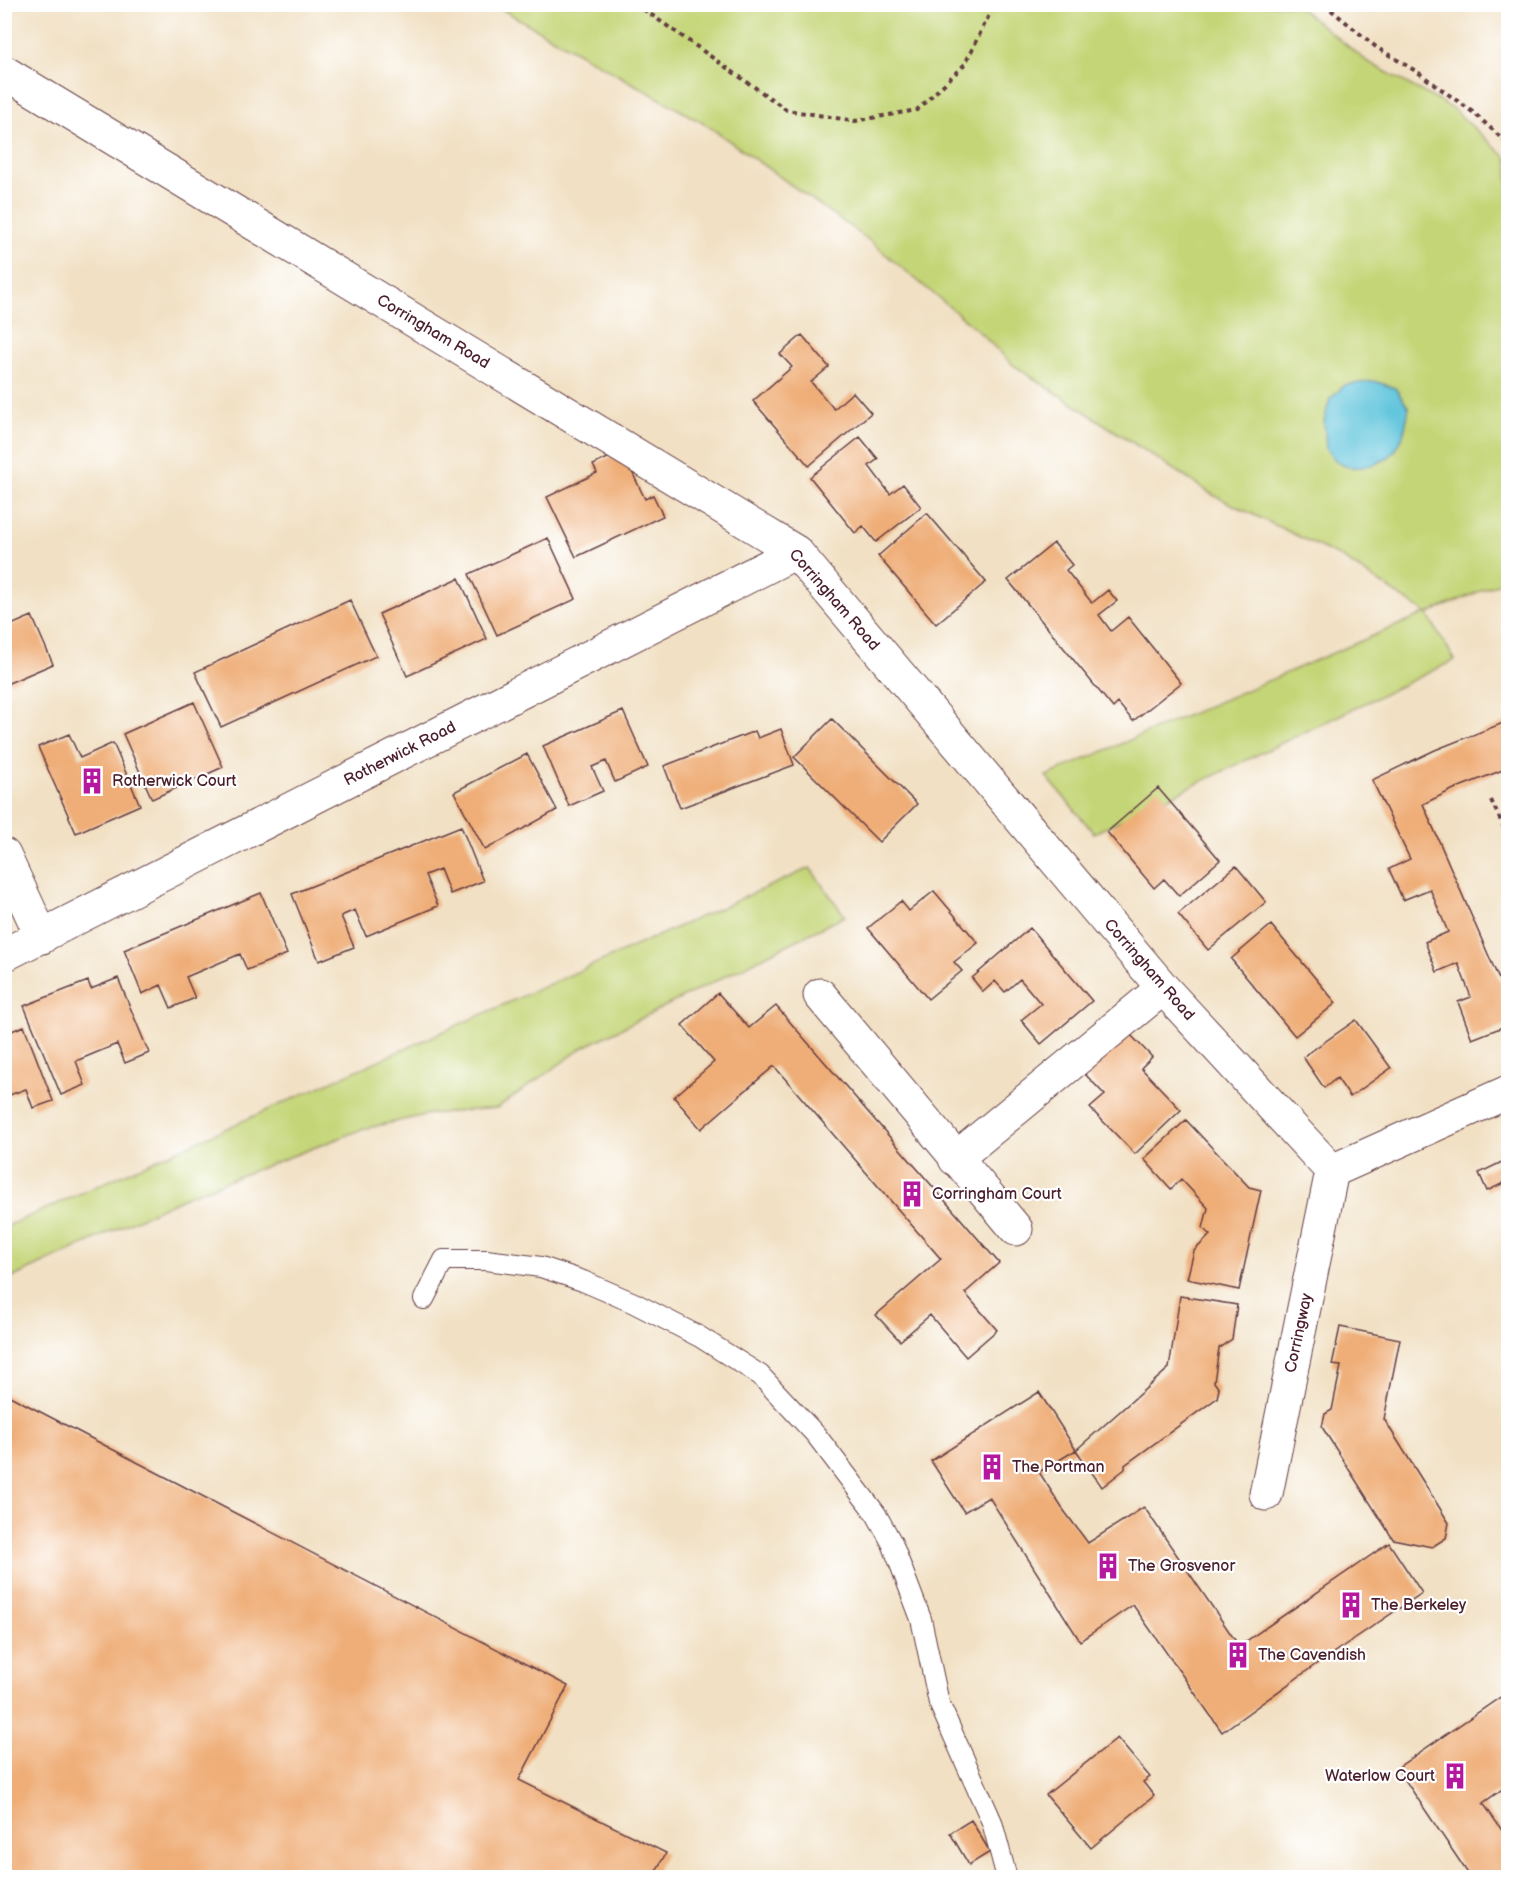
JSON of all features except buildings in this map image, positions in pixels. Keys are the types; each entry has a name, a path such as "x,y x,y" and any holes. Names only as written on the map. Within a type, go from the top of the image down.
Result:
{"street":[{"name":"Corringham Road","path":"4,72 796,552 1163,988 1332,1171"},
{"name":"Rotherwick Road","path":"4,955 796,552"},
{"path":"4,855 42,937"},
{"path":"955,1159 1163,988"},
{"path":"820,995 955,1159 1016,1229"},
{"path":"1332,1171 1509,1092"},
{"name":"Corringway","path":"1266,1494 1332,1171"}],"lane":[{"path":"424,1299 444,1260 486,1260 542,1267 583,1281 634,1303 700,1337 760,1375 816,1435 876,1514 892,1543 921,1620 939,1703 992,1822 1007,1878"}],"path":[{"path":"636,4 787,110 855,121 917,110 965,64 991,11 990,4"},
{"path":"1324,4 1376,47 1419,73 1474,113 1509,144"},
{"path":"1491,800 1509,836"}],"green space":[{"path":"494,5 1296,5 1368,62 1452,108 1508,159 1508,579 1427,614 1455,660 1094,833 1046,776 1426,613 1341,557 1213,495 1013,365 975,328 866,238 708,126"},
{"path":"810,868 845,916 584,1047 497,1108 430,1114 363,1129 185,1197 5,1281 5,1227"}],"water":[{"path":"1374,381 1395,388 1409,408 1403,434 1396,449 1386,459 1362,467 1346,466 1335,460 1326,449 1324,421 1330,399 1345,385"}],"place":[{"name":"Rotherwick Court","path":"92,781"},
{"name":"Corringham Court","path":"912,1194"},
{"name":"The Portman","path":"992,1467"},
{"name":"The Grosvenor","path":"1108,1566"},
{"name":"The Berkeley","path":"1351,1605"},
{"name":"The Cavendish","path":"1238,1655"},
{"name":"Waterlow Court","path":"1455,1776"}]}
